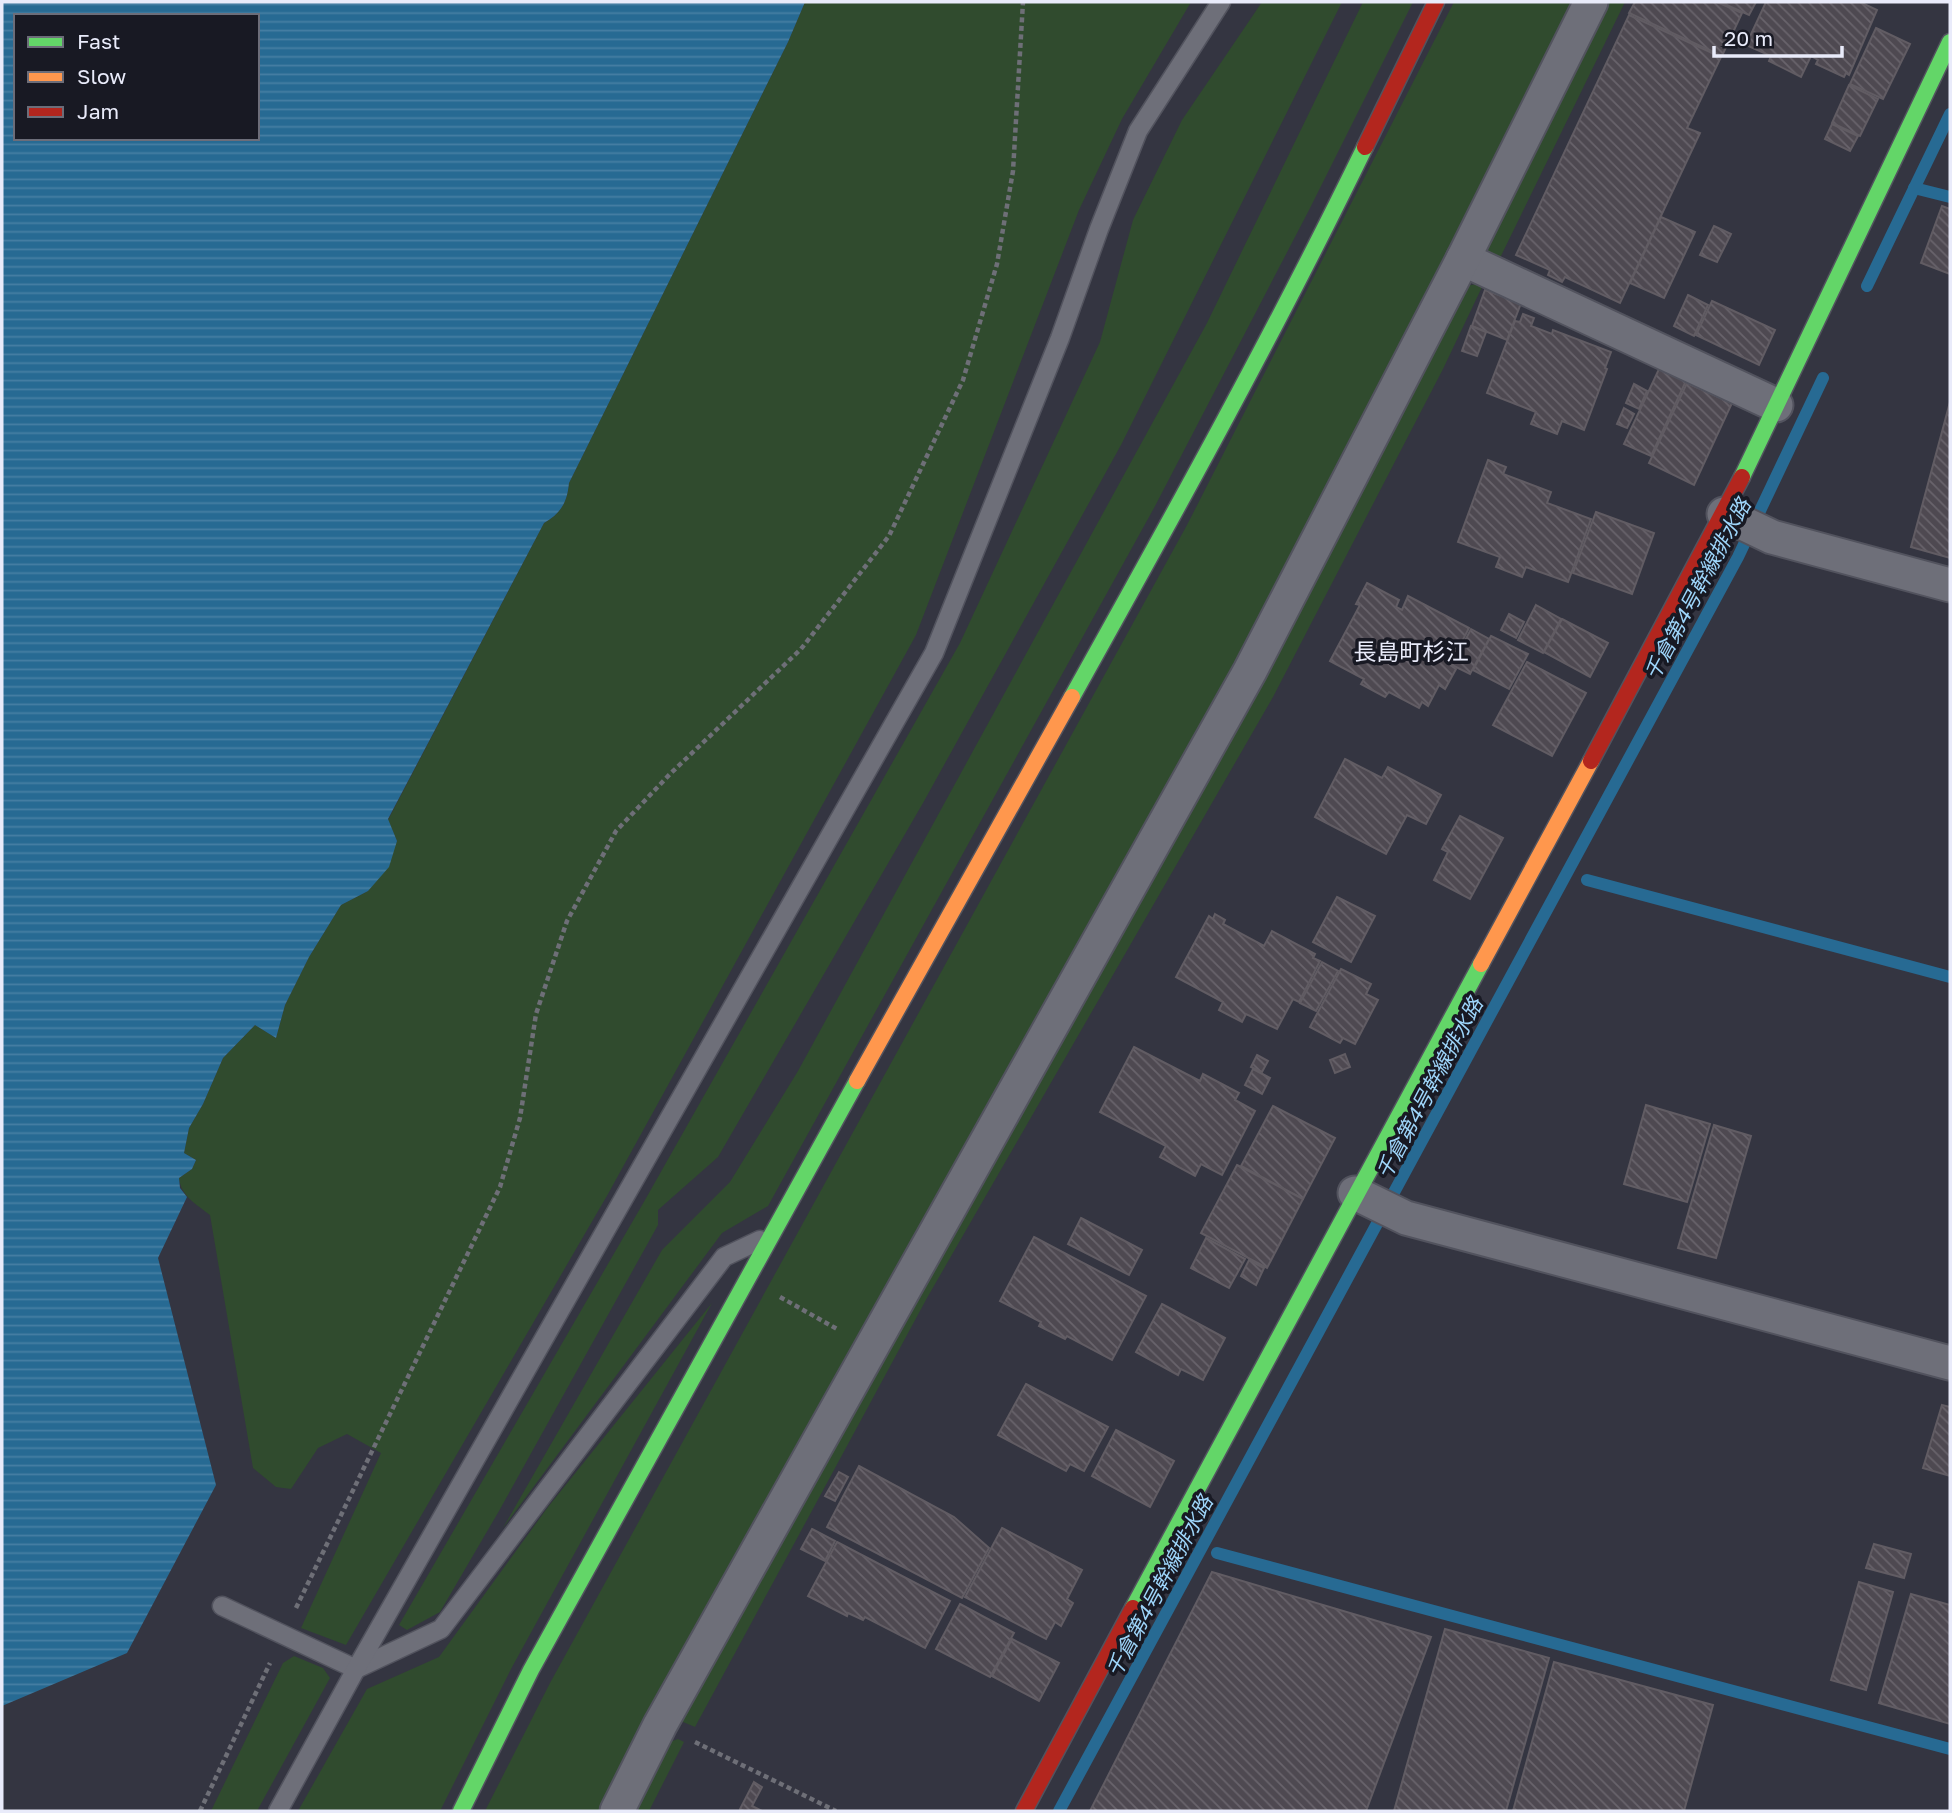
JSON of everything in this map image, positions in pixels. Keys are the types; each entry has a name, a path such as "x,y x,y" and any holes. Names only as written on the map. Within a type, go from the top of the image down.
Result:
{"street":[{"path":"461,1811 531,1670 770,1235 1173,516 1317,246 1436,2"},
{"path":"617,1811 660,1725 1250,671 1591,2"},
{"path":"1024,1811 1362,1197 1729,516 1776,405 1950,42"},
{"path":"1462,259 1776,405"},
{"path":"1729,516 1772,537 1950,585"},
{"path":"1362,1197 1406,1218 1950,1363"}],"lane":[{"path":"278,1811 356,1669 934,653 1060,338 1138,131 1222,2"},
{"path":"356,1669 441,1629 724,1257 770,1235"},
{"path":"222,1606 356,1669"}],"path":[{"path":"200,1811 500,1187 520,1118 536,1014 567,921 616,831 670,774 801,649 889,536 963,380 997,264 1013,171 1023,2"},
{"path":"780,1297 828,1325"},
{"path":"660,1725 836,1811"}],"green space":[{"path":"805,2 1191,2 1122,119 1079,210 916,635 608,1194 346,1645 301,1628 381,1453 347,1434 318,1448 291,1489 276,1487 253,1468 210,1215 186,1195 180,1184 179,1178 192,1169 196,1160 184,1153 189,1128 203,1104 223,1058 255,1025 276,1038 285,1005 309,957 341,905 368,891 397,841 388,820 544,523 559,511 565,502 569,483 788,42"},
{"path":"1262,2 1342,2 1121,445 923,803 718,1157 658,1210 658,1225 440,1612 407,1630 399,1625 645,1200 960,643 1100,342 1133,220 1182,120"},
{"path":"1363,2 1413,2 1308,212 1154,508 768,1206 722,1233 503,1528 662,1250 730,1182 798,1071 1207,323"},
{"path":"1454,2 1574,2 1471,215 1239,656 603,1811 485,1811 550,1683 1187,525"},
{"path":"1603,2 1625,2 1499,260 1488,254 1484,244"},
{"path":"1477,284 1482,287 1443,369 1273,697 927,1298 695,1727 676,1719 1460,287"},
{"path":"712,1303 511,1669 440,1811 298,1811 367,1689 439,1657 548,1507"},
{"path":"294,1656 323,1668 330,1678 257,1811 211,1811 283,1663"},
{"path":"678,1739 684,1742 649,1811 628,1811 661,1745"}],"water":[{"path":"2,2 805,2 788,42 569,483 565,502 555,515 544,523 388,819 397,841 389,867 368,891 341,905 309,957 285,1005 276,1038 255,1025 223,1058 203,1104 189,1128 184,1153 196,1160 192,1169 179,1178 180,1188 187,1197 158,1258 216,1485 127,1653 2,1706"}],"building":[{"path":"1635,2 1717,2 1742,13 1722,56 1629,13"},
{"path":"1720,2 1756,2 1749,15"},
{"path":"1766,2 1860,2 1877,10 1849,75 1846,73 1844,77 1816,64 1818,60 1811,56 1801,77 1769,61 1771,56 1746,45"},
{"path":"1629,15 1721,57 1687,128 1700,133 1620,303 1565,277 1562,282 1548,275 1550,270 1516,255"},
{"path":"1876,28 1910,44 1883,99 1850,84"},
{"path":"1849,85 1878,99 1860,136 1832,123"},
{"path":"1832,124 1858,136 1850,151 1825,139"},
{"path":"1942,206 1950,209 1950,274 1921,263"},
{"path":"1661,217 1695,232 1664,298 1630,283"},
{"path":"1714,226 1731,234 1717,262 1700,255"},
{"path":"1485,290 1521,303 1507,340 1472,326"},
{"path":"1688,295 1708,305 1694,336 1674,326"},
{"path":"1712,301 1775,330 1759,365 1696,335"},
{"path":"1523,314 1534,318 1531,326 1552,334 1553,330 1611,352 1584,430 1562,421 1557,434 1531,424 1536,412 1487,393 1515,321 1520,322"},
{"path":"1471,326 1486,332 1477,356 1462,351"},
{"path":"1659,369 1686,381 1651,456 1624,444"},
{"path":"1687,383 1732,403 1694,485 1649,463"},
{"path":"1634,384 1647,391 1639,409 1626,403"},
{"path":"1950,402 1950,558 1911,547"},
{"path":"1624,408 1634,414 1627,428 1617,424"},
{"path":"1488,460 1506,467 1503,474 1551,492 1547,503 1591,519 1568,582 1526,567 1522,577 1496,567 1500,557 1458,542"},
{"path":"1596,512 1654,533 1632,594 1573,573"},
{"path":"1367,583 1399,600 1396,607 1402,610 1408,596 1469,628 1450,665 1456,669 1445,689 1439,685 1428,706 1422,702 1419,708 1389,692 1385,697 1361,684 1364,679 1330,661 1360,605 1356,604"},
{"path":"1536,605 1561,619 1543,653 1518,640"},
{"path":"1509,614 1524,622 1516,638 1501,630"},
{"path":"1562,619 1608,643 1590,677 1544,652"},
{"path":"1471,629 1489,639 1470,674 1452,665"},
{"path":"1491,636 1528,654 1509,689 1473,670"},
{"path":"1527,662 1586,693 1552,756 1493,725"},
{"path":"1345,759 1382,778 1388,767 1441,795 1426,824 1407,815 1386,854 1315,817"},
{"path":"1460,816 1503,838 1470,899 1434,880 1448,852 1442,849"},
{"path":"1337,897 1375,916 1351,962 1313,942"},
{"path":"1215,914 1225,920 1223,924 1264,946 1272,931 1315,954 1313,958 1320,961 1299,1002 1293,999 1277,1029 1246,1014 1242,1022 1219,1010 1223,1002 1176,977 1209,916 1213,919"},
{"path":"1322,962 1338,971 1316,1011 1300,1003"},
{"path":"1341,969 1371,984 1366,994 1378,1000 1355,1044 1343,1038 1340,1043 1310,1027"},
{"path":"1134,1047 1200,1081 1203,1074 1239,1093 1235,1100 1255,1111 1222,1175 1201,1164 1195,1176 1160,1157 1166,1146 1100,1112"},
{"path":"1345,1054 1350,1067 1335,1073 1330,1060"},
{"path":"1257,1055 1268,1061 1262,1072 1251,1067"},
{"path":"1253,1069 1270,1078 1262,1094 1245,1085"},
{"path":"1646,1105 1710,1124 1687,1202 1624,1184"},
{"path":"1273,1106 1335,1138 1303,1199 1241,1166"},
{"path":"1714,1125 1751,1136 1716,1258 1678,1248"},
{"path":"1237,1165 1303,1199 1267,1268 1201,1233"},
{"path":"1081,1218 1142,1250 1129,1275 1068,1244"},
{"path":"1034,1237 1146,1296 1112,1360 1067,1336 1065,1339 1039,1326 1041,1322 1000,1301"},
{"path":"1206,1238 1245,1259 1229,1288 1191,1268"},
{"path":"1249,1260 1264,1268 1256,1285 1241,1276"},
{"path":"1162,1304 1225,1338 1203,1380 1181,1369 1178,1375 1136,1352"},
{"path":"1026,1384 1108,1427 1084,1471 1070,1464 1066,1471 998,1435"},
{"path":"1942,1405 1950,1407 1950,1476 1923,1468"},
{"path":"1116,1430 1174,1461 1150,1507 1092,1476"},
{"path":"859,1466 954,1517 989,1548 962,1598 827,1527"},
{"path":"839,1472 848,1477 835,1501 825,1496"},
{"path":"1002,1528 1082,1570 1067,1599 1073,1603 1061,1626 1055,1622 1046,1639 965,1597"},
{"path":"812,1529 835,1541 825,1561 801,1549"},
{"path":"837,1542 950,1601 925,1648 865,1617 863,1620 848,1613 847,1616 808,1596"},
{"path":"1874,1544 1911,1554 1904,1578 1866,1568"},
{"path":"1212,1572 1431,1637 1366,1811 1090,1811"},
{"path":"1859,1582 1893,1592 1866,1690 1831,1680"},
{"path":"1911,1594 1950,1605 1950,1724 1879,1703"},
{"path":"960,1604 1014,1633 990,1677 936,1649"},
{"path":"1445,1629 1549,1658 1506,1811 1394,1811"},
{"path":"1012,1639 1059,1663 1039,1701 992,1676"},
{"path":"1554,1662 1713,1705 1684,1811 1513,1811"},
{"path":"754,1782 762,1787 752,1806 762,1811 744,1811 740,1809"}],"waterway":[{"name":"千倉第4号幹線排水路","path":"1867,286 1950,114"},
{"path":"1914,188 1950,197"},
{"name":"千倉第4号幹線排水路","path":"1059,1811 1738,557 1823,378"},
{"path":"1587,880 1950,977"},
{"path":"1217,1553 1950,1749"}],"traffic: fast":[{"path":"1742,477 1950,42"},
{"path":"1072,697 1259,355 1365,147"},
{"path":"1133,1608 1481,964"},
{"path":"461,1811 531,1670 857,1081"}],"traffic: slow":[{"path":"857,1081 1072,697"},
{"path":"1481,964 1591,761"}],"traffic: jam":[{"path":"1365,147 1436,2"},
{"path":"1591,761 1742,477"},
{"path":"1024,1811 1133,1608"}],"district":[{"name":"長島町杉江","path":"1411,651"}]}
